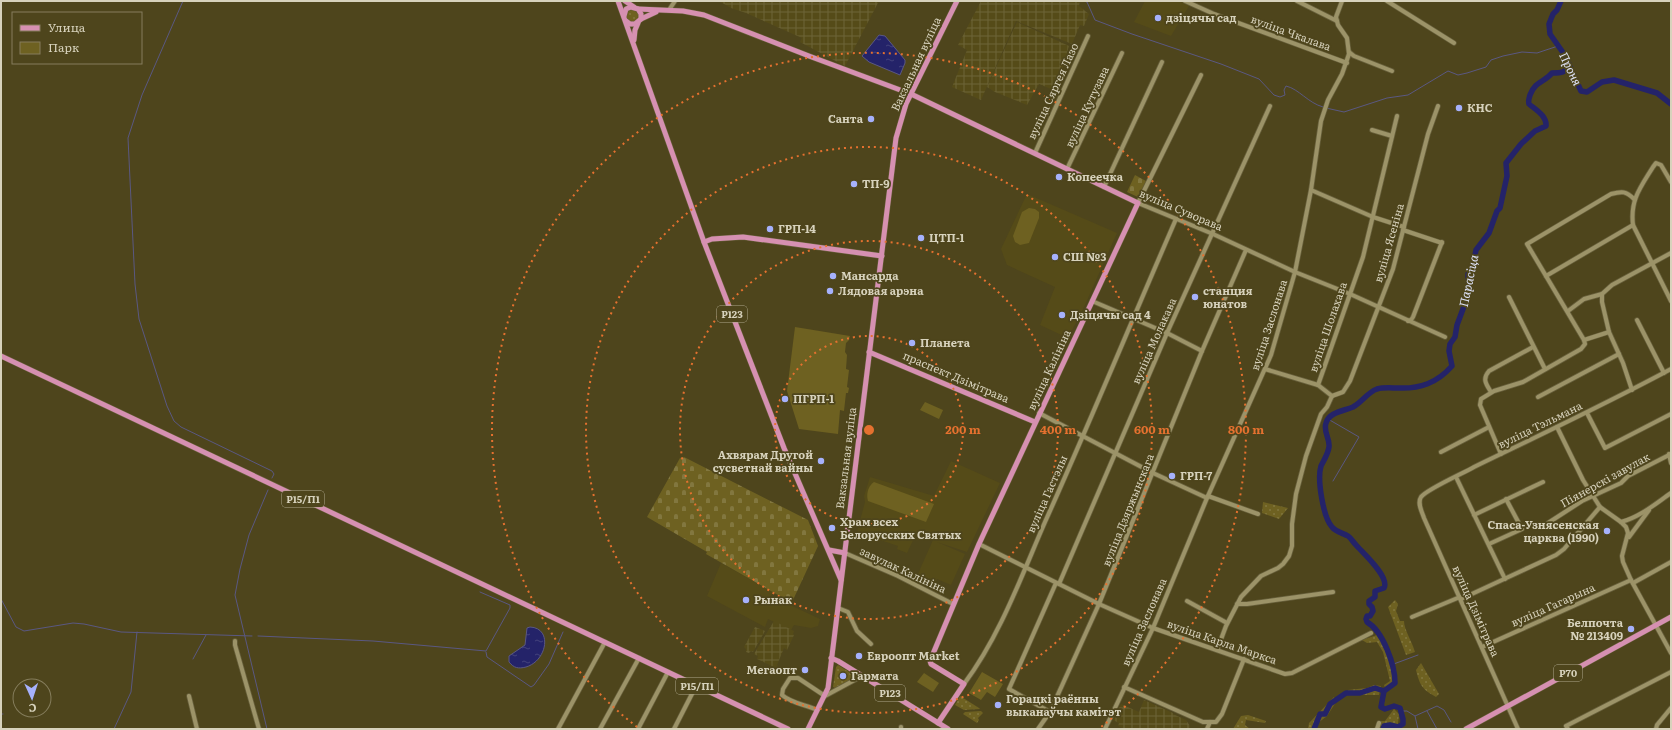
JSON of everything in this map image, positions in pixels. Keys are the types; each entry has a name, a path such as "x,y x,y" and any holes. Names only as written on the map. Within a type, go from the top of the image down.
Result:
{"main road":[{"name":"Р123","path":"618,1 704,242 789,462 829,550 841,581"},
{"path":"625,1 636,8 641,14 635,30 634,43"},
{"name":"Вакзальная вуліца","path":"808,729 828,688 896,138 903,111 957,1"},
{"path":"636,8 626,9 625,19 630,24 661,10"},
{"name":"вуліца Суворава","path":"636,8 669,10 704,15 912,94 1138,203"},
{"name":"вуліца Калініна","path":"964,684 931,664 930,661 979,544 1138,203"},
{"path":"704,242 712,239 743,237 882,256"},
{"name":"праспект Дзімітрава","path":"869,352 1035,422"},
{"name":"Р15/П1","path":"1,356 788,729"},
{"path":"829,550 845,553"},
{"name":"Р70","path":"1466,729 1507,705 1671,617"},
{"name":"Р123","path":"831,658 948,729"},
{"name":"вуліца Гастэлы","path":"938,723 964,684"}],"street":[{"path":"669,10 675,1"},
{"name":"вуліца Чкалава","path":"1185,1 1191,2 1347,63"},
{"path":"1298,1 1337,21"},
{"path":"1337,21 1336,17 1342,1"},
{"path":"1387,1 1454,42"},
{"name":"вуліца Заслонава","path":"1105,729 1124,687 1154,628 1208,497 1265,369 1295,272 1311,190 1321,121 1347,63 1349,52 1347,38 1337,21"},
{"name":"вуліца Сяргея Лазо","path":"1035,153 1088,36"},
{"path":"1349,52 1354,56 1392,71"},
{"name":"вуліца Кутузава","path":"1067,169 1122,53"},
{"path":"1104,187 1162,62"},
{"name":"вуліца Калініна","path":"1138,203 1201,74"},
{"name":"вуліца Молакава","path":"1050,712 1009,689 1010,685 1058,583 1167,333 1270,106"},
{"name":"вуліца Ясеніна","path":"1332,396 1343,392 1350,381 1393,269 1428,134 1438,106"},
{"name":"вуліца Шолахава","path":"1332,396 1318,385 1363,257 1397,116"},
{"path":"1372,130 1392,136"},
{"path":"1671,182 1661,165 1656,164 1652,167 1634,199 1632,216 1633,226 1671,301"},
{"path":"1311,190 1373,217 1442,243 1413,317 1408,321"},
{"path":"1502,454 1489,427 1480,402 1481,399 1491,392 1523,382 1581,350 1585,344 1568,311 1527,244 1611,194 1621,191 1628,193 1634,199"},
{"name":"вуліца Суворава","path":"1138,203 1213,234 1295,272 1350,294 1445,337"},
{"name":"вуліца Гастэлы","path":"964,684 988,649 1025,568 1083,437 1132,318 1176,219"},
{"path":"1546,276 1633,226"},
{"name":"вуліца Дзяржынскага","path":"1038,729 1050,712 1099,604 1202,351 1246,250"},
{"path":"1568,311 1584,299 1602,294 1612,285 1671,253"},
{"path":"1602,294 1602,302 1609,332 1624,363 1632,390"},
{"path":"1509,297 1545,369"},
{"path":"1092,301 1167,333 1202,351"},
{"path":"1638,320 1664,373"},
{"path":"1584,340 1609,332"},
{"path":"1491,392 1485,380 1486,375 1490,371 1533,347"},
{"path":"1538,397 1619,354"},
{"path":"1265,369 1318,385"},
{"name":"вуліца Тэльмана","path":"1420,500 1427,492 1671,369"},
{"path":"1217,650 1227,623 1241,597 1261,576 1283,564 1288,556 1292,546 1292,524 1296,494 1306,456 1321,414 1327,407 1332,396"},
{"path":"1039,413 1083,437 1116,452 1153,473 1208,497 1258,514"},
{"path":"1586,413 1605,448 1671,414"},
{"path":"1441,452 1489,427"},
{"path":"1557,427 1593,497 1600,507 1621,522 1628,533 1622,556 1623,562 1632,582 1671,653"},
{"path":"1670,454 1671,463"},
{"name":"Піянерскі завулак","path":"1548,523 1621,483 1628,476 1670,454"},
{"path":"1456,477 1505,579"},
{"path":"1474,515 1543,482"},
{"path":"1621,522 1630,520 1640,515 1671,493"},
{"path":"1489,544 1522,529 1506,499"},
{"name":"вуліца Дзімітрава","path":"1420,500 1420,509 1518,729"},
{"path":"1627,539 1655,504"},
{"path":"1412,617 1505,579 1556,555 1564,549 1600,507"},
{"name":"вуліца Карла Маркса","path":"979,544 1099,604 1154,628 1285,674 1292,673 1371,633"},
{"name":"завулак Калініна","path":"845,553 898,576 953,604"},
{"name":"вуліца Гагарына","path":"1482,647 1632,582 1671,562"},
{"path":"1237,604 1247,604 1332,592"},
{"path":"1187,601 1227,623"},
{"path":"838,608 848,612 857,631 871,644"},
{"path":"235,641 259,729"},
{"path":"558,729 605,642"},
{"path":"600,729 639,658"},
{"path":"1124,687 1203,722 1216,722 1222,714 1244,659"},
{"path":"638,729 668,672"},
{"path":"1567,727 1671,672"},
{"path":"817,710 782,695 783,689 790,678 798,678 825,696 862,676"},
{"path":"674,729 696,686"},
{"path":"189,696 197,729"},
{"path":"1656,728 1671,708"},
{"path":"1207,729 1210,722"},
{"path":"1377,729 1379,723"}],"shaded area":[{"path":"719,1 879,1 845,66 800,42 802,38 746,13 731,8"},
{"path":"981,1 1080,1 1079,6 1089,14 1084,26 1080,25 1072,44 1016,21 981,100 952,87 967,50 958,45"},
{"name":"дзіцячы сад","path":"1145,1 1180,1 1189,6 1171,36 1134,22"},
{"path":"1017,22 1069,46 1056,91 1039,84 1027,105 995,92 987,87"},
{"name":"СШ №3","path":"1027,194 1117,233 1085,305 1068,338 1040,325 1055,287 1007,265 1001,249"},
{"path":"951,461 1000,483 967,552 937,542 965,554 951,585 937,579 934,587 917,576 933,540 916,534 907,553 897,549 898,546 857,532 865,502 864,496 870,477 934,496"},
{"name":"Рынак","path":"721,563 773,592 771,596 820,619 818,626 811,628 794,625 791,630 768,619 765,627 707,596"},
{"path":"774,621 794,631 794,635 787,650 784,648 776,668 757,659 758,656 754,654"},
{"path":"755,627 765,631 753,652 751,651 749,653 746,652 744,647"},
{"path":"1144,700 1186,720 1190,726 1189,729 1125,729 1118,726 1119,723 1113,720 1121,704 1139,712"}],"green space":[{"path":"634,10 637,11 637,21 630,22 627,21 626,14 627,11"},
{"path":"1135,175 1146,181 1138,197 1127,192"},
{"path":"1029,208 1035,209 1039,212 1039,218 1029,243 1020,245 1015,242 1013,236 1022,212"},
{"path":"795,327 850,336 846,343 845,352 847,355 846,369 849,370 847,387 849,388 848,393 846,393 844,411 840,410 838,434 799,429 787,391"},
{"path":"925,402 943,410 939,419 920,410"},
{"path":"684,457 808,520 818,546 793,600 787,597 785,599 706,554 707,552 647,517 680,458"},
{"path":"874,482 934,504 926,522 868,501 868,490"},
{"path":"1263,502 1288,508 1279,519 1262,513"},
{"path":"1395,600 1398,604 1396,611 1400,621 1404,621 1405,628 1415,652 1406,655 1388,607"},
{"path":"1377,635 1383,642 1394,676 1394,682 1385,688 1384,685 1390,681 1383,652 1377,642 1367,643 1362,640"},
{"path":"1421,663 1439,694 1436,697 1428,692 1420,683 1416,670"},
{"path":"838,665 854,675 854,678 835,688 833,687 836,667"},
{"path":"982,672 1003,684 995,697 987,692 981,700 969,693"},
{"path":"924,673 939,683 933,692 917,682"},
{"path":"1374,685 1381,686 1379,695 1348,695 1348,690 1367,688"},
{"path":"960,696 980,709 964,710 955,705"},
{"path":"1334,697 1336,702 1327,716 1318,723 1316,729 1308,729 1309,723"},
{"path":"1394,709 1399,714 1398,724 1384,724 1381,727 1381,721 1385,721"},
{"path":"981,711 983,713 978,718 979,720 977,723 963,714 965,712"},
{"path":"1248,715 1266,721 1265,723 1246,720 1245,725 1250,729 1233,729 1241,716"}],"water":[{"path":"879,35 885,36 905,60 900,75 869,62 862,56"},
{"path":"530,627 537,629 542,633 544,639 543,652 533,664 526,667 516,668 509,662 509,656 525,645 527,628"}],"waterway":[{"path":"183,1 142,95 128,138 135,284 139,319 167,406 174,421 181,427 272,471 274,474 272,478"},
{"path":"1084,1 1087,2 1095,20 1221,64 1259,79 1274,95 1280,97 1285,95 1284,90 1286,86 1323,107"},
{"name":"Проня","path":"1561,1 1549,24 1550,34 1564,54 1581,91 1587,92 1602,82 1614,80 1657,93 1671,104"},
{"path":"1326,108 1344,112 1387,98 1408,95 1448,71 1458,75 1467,73 1486,67 1491,60 1503,56 1522,52 1537,53 1558,46"},
{"name":"Парасіца","path":"1383,729 1384,726 1390,725 1398,727 1403,724 1400,708 1394,706 1385,709 1381,707 1384,691 1395,683 1393,667 1383,641 1373,626 1367,622 1366,619 1367,616 1370,616 1373,611 1369,601 1375,597 1375,591 1384,588 1385,583 1375,565 1349,537 1332,527 1326,515 1320,488 1321,466 1327,455 1329,447 1325,426 1330,416 1353,407 1374,390 1382,388 1406,388 1428,384 1440,377 1452,366 1449,351 1450,344 1455,337 1457,325 1469,293 1468,274 1472,271 1476,250 1489,233 1497,211 1500,208 1507,176 1506,163 1521,144 1535,131 1546,126 1543,116 1529,104 1530,95 1537,84 1552,73 1561,73 1565,71 1569,64"},
{"path":"1328,419 1359,437 1333,481"},
{"path":"267,729 235,595 249,535 268,490"},
{"path":"258,636 373,641 486,651 510,608 510,605 480,592"},
{"path":"1,599 16,627 24,631 73,623 121,632 252,636"},
{"path":"114,729 131,692 137,632"},
{"path":"486,652 487,657 531,687 549,664 563,632"},
{"path":"193,659 206,635"},
{"path":"1391,665 1418,655"},
{"path":"1314,729 1320,714 1325,714 1330,704 1346,693 1360,693 1375,688 1384,691"},
{"path":"1401,711 1407,711 1415,716 1437,706 1444,710 1451,722"},
{"path":"1427,711 1437,729"},
{"path":"1415,716 1418,729"}],"place":[{"name":"дзіцячы сад","path":"1158,18"},
{"name":"КНС","path":"1459,108"},
{"name":"Санта","path":"871,119"},
{"name":"Копеечка","path":"1059,177"},
{"name":"ТП-9","path":"854,184"},
{"name":"ГРП-14","path":"770,229"},
{"name":"ЦТП-1","path":"921,238"},
{"name":"СШ №3","path":"1055,257"},
{"name":"Мансарда","path":"833,276"},
{"name":"Лядовая арэна","path":"830,291"},
{"name":"станция юнатов","path":"1195,297"},
{"name":"Дзіцячы сад 4","path":"1062,315"},
{"name":"Планета","path":"912,343"},
{"name":"ПГРП-1","path":"785,399"},
{"name":"Ахвярам Другой сусветнай вайны","path":"821,461"},
{"name":"ГРП-7","path":"1172,476"},
{"name":"Храм всех Белорусских Святых","path":"832,528"},
{"name":"Спаса-Узнясенская царква (1990)","path":"1607,531"},
{"name":"Рынак","path":"746,600"},
{"name":"Белпочта № 213409","path":"1631,629"},
{"name":"Евроопт Market","path":"859,656"},
{"name":"Мегаопт","path":"805,670"},
{"name":"Гармата","path":"843,676"},
{"name":"Горацкі раённы выканаўчы камітэт","path":"998,705"}]}
